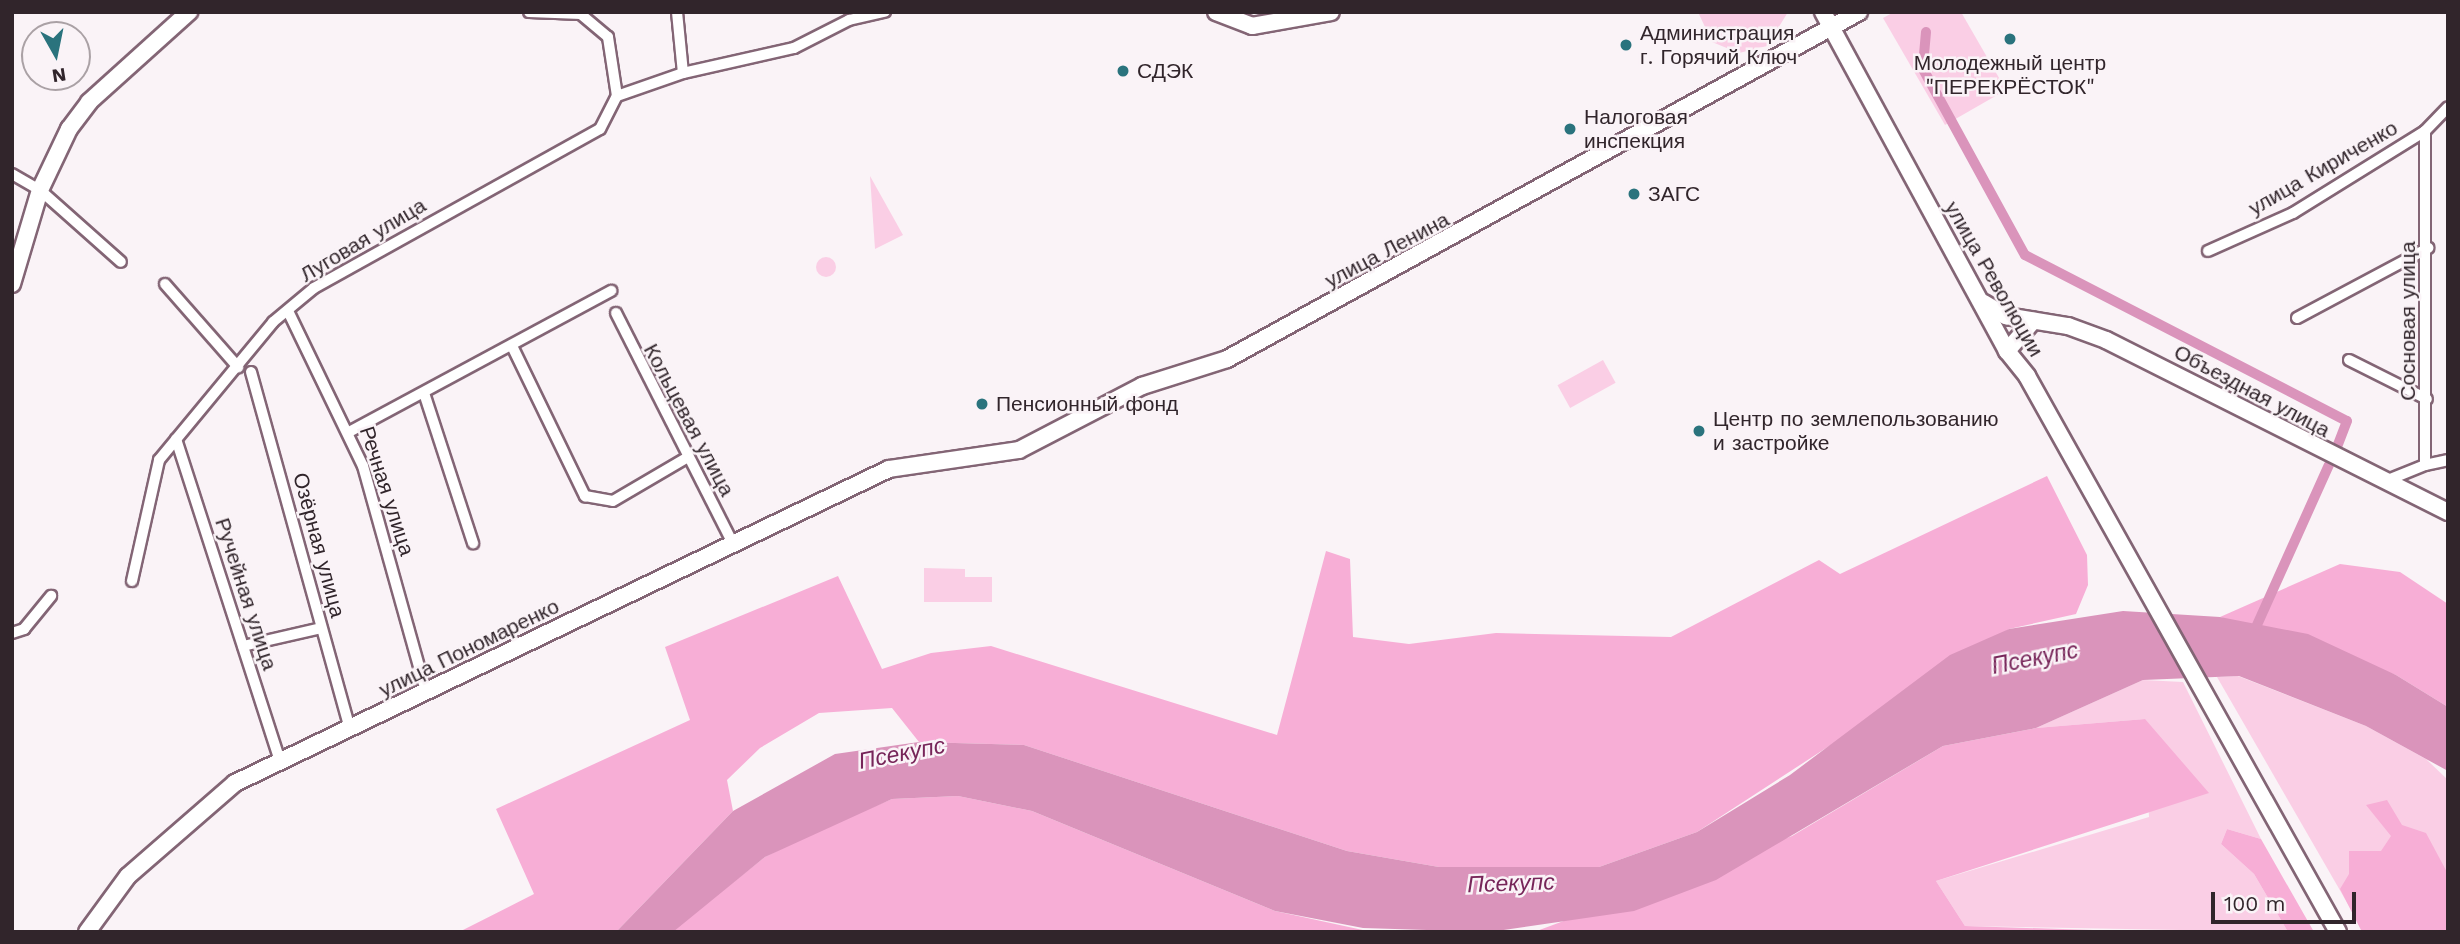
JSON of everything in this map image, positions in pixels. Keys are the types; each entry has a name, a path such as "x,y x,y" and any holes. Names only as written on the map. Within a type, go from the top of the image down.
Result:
{"street":[{"path":"12,284 40,190 89,102 189,12"},
{"path":"529,12 581,14 599,23 613,48 617,96 682,73 794,48 849,20 885,12"},
{"path":"677,12 682,73"},
{"path":"1216,12 1252,26 1331,12"},
{"name":"улица Ленина","path":"912,462 1019,450 1142,386 1227,359 1827,19 1860,12"},
{"name":"улица Революции","path":"1827,19 2007,351 2132,566 2338,932"},
{"name":"Луговая улица","path":"132,581 148,488 176,439 288,311 314,288 445,213 590,138 617,96"},
{"name":"улица Кириченко","path":"2208,251 2293,213 2425,131 2448,107"},
{"name":"Сосновая улица","path":"2425,131 2428,248 2425,465"},
{"path":"12,174 40,190 121,262"},
{"path":"2297,318 2428,248"},
{"path":"164,285 237,367"},
{"path":"349,432 425,396 611,291"},
{"name":"Объездная улица","path":"1979,297 1994,312 2106,340 2382,482 2448,512"},
{"name":"Речная улица","path":"288,311 349,432 426,691"},
{"name":"Кольцевая улица","path":"616,313 734,545"},
{"path":"2007,351 2033,321"},
{"path":"513,348 585,496 613,501 688,457"},
{"path":"2349,360 2427,399"},
{"name":"Озёрная улица","path":"251,372 350,728"},
{"path":"425,396 473,543"},
{"name":"Ручейная улица","path":"176,439 279,761"},
{"path":"2382,482 2425,465 2448,460"},
{"name":"улица Пономаренко","path":"87,932 128,876 183,823 235,783 912,462"},
{"path":"12,633 24,629 51,596"},
{"path":"243,646 321,628"}],"shaded area":[{"path":"1698,12 1788,12 1767,46 1739,53 1712,42"},
{"path":"1894,12 1961,12 2006,90 1945,125 1883,18"},
{"path":"870,176 903,235 875,249"},
{"path":"826,257 833,260 836,267 833,274 826,277 819,274 816,267 819,260"},
{"path":"1603,360 1616,383 1570,408 1558,385"},
{"path":"2047,476 2087,555 2088,585 2076,614 2009,629 1697,832 1599,867 1439,867 1347,851 1024,745 919,742 892,708 819,713 760,748 727,780 733,811 616,932 459,932 534,894 496,809 690,720 665,647 838,576 882,669 931,653 991,646 1277,735 1326,551 1350,559 1353,637 1409,644 1496,633 1671,637 1819,560 1840,574"},
{"path":"2340,564 2400,572 2448,604 2448,707 2396,675 2220,617"},
{"path":"924,568 965,569 965,577 992,577 992,602 924,602"},
{"path":"2238,676 2366,726 2426,759 2448,780 2448,932 2364,932 2217,677"},
{"path":"2143,680 2183,682 2261,839 2227,829 2221,844 2254,874 2288,932 1965,926 1936,881 2149,817 2145,719 2036,728"},
{"path":"2145,719 2209,793 1936,881 1965,926 2155,932 1534,932 1792,836 1943,746 2036,728"},
{"path":"958,796 1032,811 1275,911 1372,932 670,932 765,857 813,832 892,799"},
{"path":"2387,800 2402,825 2426,833 2448,874 2448,932 2362,932 2340,889 2349,874 2349,851 2381,851 2391,836 2366,805"},
{"path":"2227,829 2261,839 2314,932 2288,932 2254,874 2221,844"}],"water":[{"name":"Псекупс","path":"2123,611 2220,617 2308,634 2396,675 2448,707 2448,771 2366,726 2239,676 2143,680 2036,728 1943,746 1716,880 1634,911 1490,932 1363,928 1275,911 1032,811 958,796 892,799 765,857 673,932 616,932 733,811 835,754 919,742 1024,745 1347,851 1439,867 1599,867 1697,832 1790,775 1950,655 2009,629"}],"waterway":[{"path":"1926,32 1923,69 2025,255 2347,421 2338,445"},
{"path":"2257,625 2329,465"}],"place":[{"name":"Молодежный центр \"ПЕРЕКРЁСТОК\"","path":"2010,39"},
{"name":"Администрация г. Горячий Ключ","path":"1626,45"},
{"name":"СДЭК","path":"1123,71"},
{"name":"Налоговая инспекция","path":"1570,129"},
{"name":"ЗАГС","path":"1634,194"},
{"name":"Пенсионный фонд","path":"982,404"},
{"name":"Центр по землепользованию и застройке","path":"1699,431"}]}
